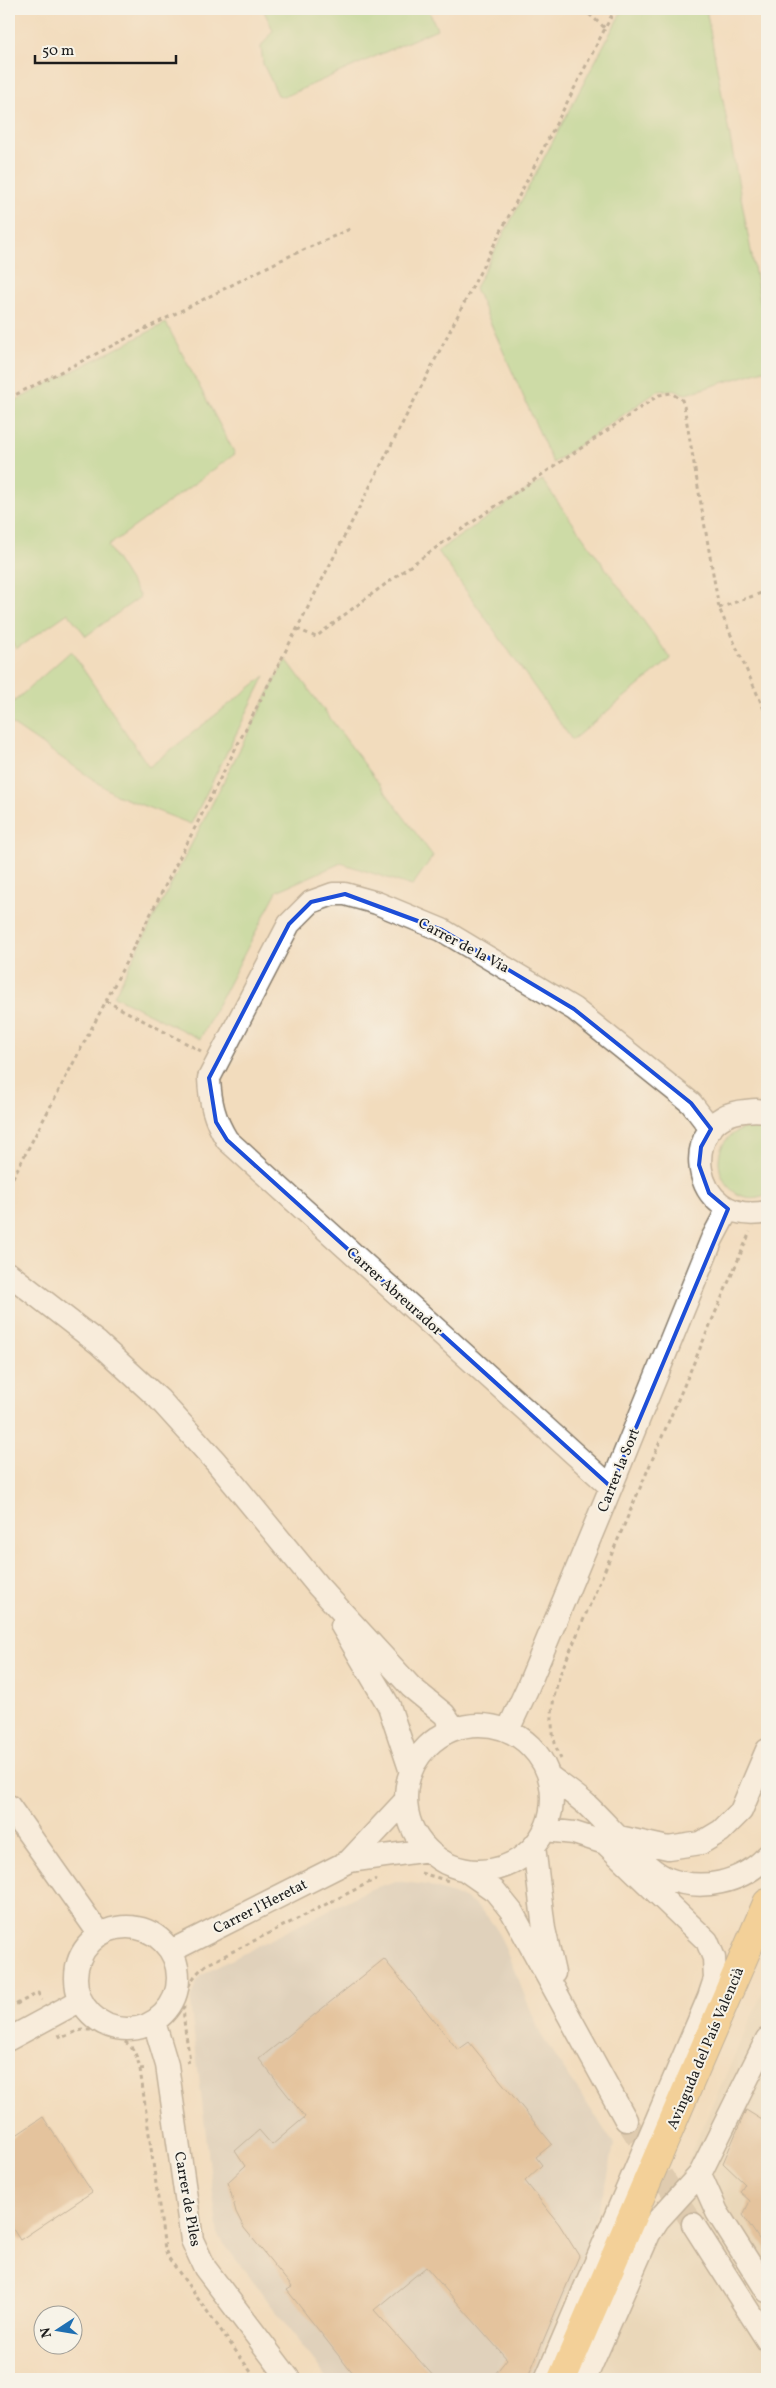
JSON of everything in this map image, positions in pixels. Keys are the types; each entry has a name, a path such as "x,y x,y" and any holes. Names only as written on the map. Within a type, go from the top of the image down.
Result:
{"main road":[{"name":"Avinguda del País Valencià","path":"562,2379 644,2192 667,2119 767,1903"}],"street":[{"name":"Carrer de la Via","path":"209,1078 289,924 311,902 333,894 345,894 377,904 442,930 574,1009 691,1103 711,1129"},
{"name":"Carrer Abreurador","path":"209,1078 210,1098 216,1122 227,1140 612,1487"},
{"path":"767,1112 760,1109 735,1111 715,1123 701,1147 699,1165 701,1176 709,1192 728,1209 751,1215 767,1212"},
{"name":"Carrer la Sort","path":"508,1730 612,1487 712,1239 728,1209"},
{"path":"9,1274 98,1344 159,1399 216,1462 318,1586 411,1688 444,1714 455,1728"},
{"path":"318,1586 389,1706 411,1772"},
{"path":"549,1776 552,1803 539,1838 520,1859 502,1867 484,1871 465,1870 447,1864 428,1850 412,1827 406,1800 411,1772 418,1758 428,1745 441,1735 455,1728 490,1725 508,1730 533,1748 549,1776 586,1805 666,1878 688,1884 706,1886 724,1882 757,1866 767,1856"},
{"path":"618,1836 668,1848 701,1843 722,1831 741,1812 767,1750"},
{"name":"Carrer l'Heretat","path":"349,1861 406,1800"},
{"path":"9,1806 100,1935"},
{"path":"539,1838 574,1833 605,1843 707,1941 714,1958 715,1979 667,2119"},
{"path":"539,1838 544,1929 562,2006"},
{"name":"Carrer l'Heretat","path":"171,1951 349,1861 428,1850"},
{"path":"465,1870 495,1891 512,1912 626,2120"},
{"path":"131,1927 146,1930 160,1939 171,1951 177,1970 177,1990 172,2002 154,2022 138,2028 120,2029 103,2023 90,2013 81,2000 77,1986 78,1963 83,1952 100,1935 115,1928 131,1927"},
{"path":"9,2039 81,2000"},
{"name":"Carrer de Piles","path":"154,2022 167,2065 192,2240 205,2268 289,2379"},
{"path":"585,2379 649,2234 658,2220 700,2174 767,2039"},
{"name":"Avinguda del País Valencià","path":"546,2379 619,2208 667,2119"},
{"path":"700,2174 717,2212 767,2291"},
{"path":"619,2208 644,2192"},
{"path":"693,2224 767,2340"}],"path":[{"path":"583,9 605,28"},
{"path":"9,1186 106,1001 615,9"},
{"path":"9,398 281,260 352,228"},
{"path":"297,629 316,637 374,591 665,392 677,396 684,406 719,608 767,716"},
{"path":"719,608 767,591"},
{"path":"106,1001 203,1052 207,1043"},
{"path":"9,2008 38,1993 61,2038 82,2030 94,2030 119,2039 131,2047 138,2059 140,2069 165,2249 168,2257 256,2379"}],"highlighted area":[{"path":"345,894 442,930 574,1009 643,1063 691,1103 711,1129 701,1147 699,1165 709,1193 728,1209 611,1487 227,1140 216,1122 209,1078 289,924 311,902"}],"shaded area":[{"path":"396,1881 427,1885 464,1898 487,1916 498,1931 541,2035 614,2144 607,2181 580,2264 530,2379 328,2379 218,2236 191,2010 192,1994 196,1983 201,1976 211,1970 368,1890"},
{"path":"767,1983 767,2379 595,2379 648,2249"}],"green space":[{"path":"263,9 428,9 437,29 284,97 278,95 263,64 261,47 273,30"},
{"path":"623,9 706,9 767,337 767,369 686,394 672,390 658,391 553,463 475,288"},
{"path":"166,323 235,454 108,546 140,597 86,636 68,613 16,649 9,637 9,404"},
{"path":"542,480 671,659 572,740 438,551"},
{"path":"71,651 149,767 265,676 191,824 116,795 9,722 9,706"},
{"path":"286,659 433,856 412,886 341,863 277,891 200,1039 114,996"},
{"path":"758,1126 767,1129 767,1194 750,1198 736,1193 726,1183 720,1170 719,1156 725,1142 738,1131"}],"building":[{"path":"384,1959 458,2050 469,2042 552,2144 536,2157 542,2165 525,2181 559,2224 579,2256 527,2379 491,2379 507,2359 426,2267 374,2310 436,2379 357,2379 287,2290 292,2287 244,2228 236,2212 228,2182 245,2166 235,2151 259,2130 272,2145 305,2117 259,2059"},
{"path":"746,2110 767,2123 767,2251 743,2215 750,2201 740,2192 745,2184 723,2163"},
{"path":"43,2117 92,2192 20,2240 9,2223 9,2140"}],"tunnel":[{"path":"626,2120 693,2224"}]}
